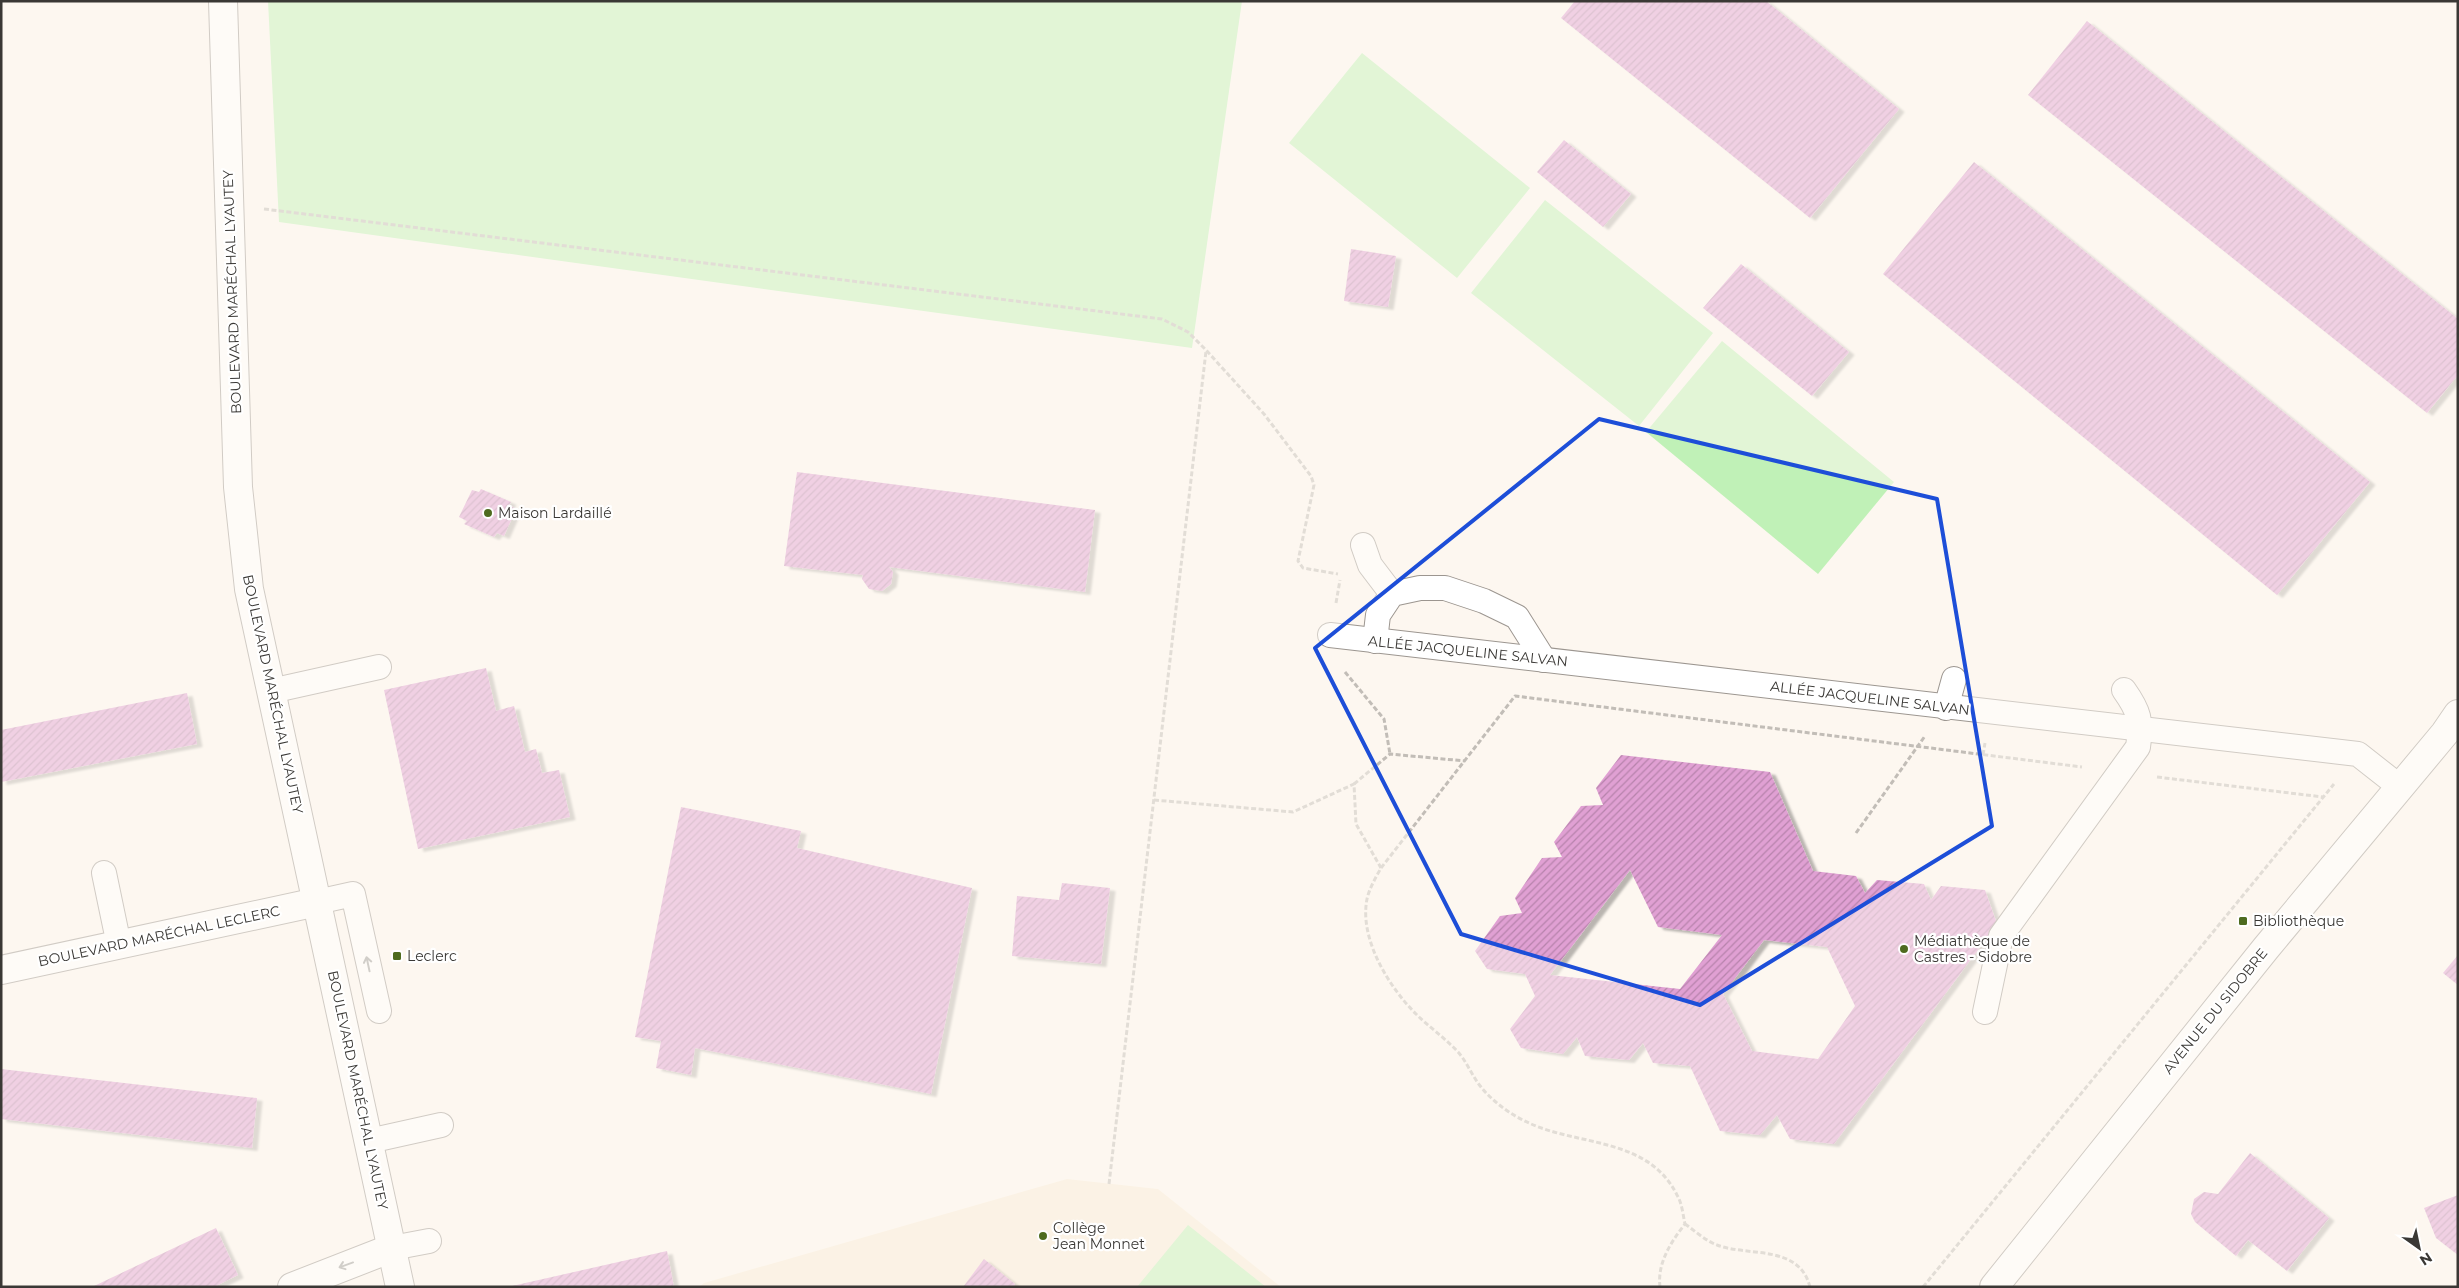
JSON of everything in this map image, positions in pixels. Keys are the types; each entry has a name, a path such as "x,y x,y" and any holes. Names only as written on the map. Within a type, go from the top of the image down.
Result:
{"street":[{"name":"BOULEVARD MARÉCHAL LYAUTEY","path":"223,1 238,487 248,589 400,1287"},
{"name":"AVENUE DU SIDOBRE","path":"1994,1287 2259,956 2454,722"},
{"name":"BOULEVARD MARÉCHAL LECLERC","path":"1,970 317,902"},
{"path":"292,1287 392,1248"}],"lane":[{"path":"1363,545 1370,565 1392,594"},
{"path":"1375,641 1378,614 1392,594 1420,588 1445,588 1484,601 1516,617 1544,660"},
{"name":"ALLÉE JACQUELINE SALVAN","path":"1330,635 1946,708 2358,754"},
{"path":"270,691 380,667"},
{"path":"1946,708 1954,679"},
{"path":"1985,1012 2001,936 2138,747 2141,730 2138,710 2124,690"},
{"path":"2358,754 2400,787"},
{"path":"104,873 119,945"},
{"path":"317,902 353,894 379,1011"},
{"path":"368,1141 441,1125"},
{"path":"392,1248 429,1240"}],"path":[{"path":"260,208 1162,319 1188,332 1206,350 1264,414 1314,480 1298,561 1302,568 1339,575 1340,579 1330,635 1332,656 1384,719 1390,754"},
{"path":"1108,1184 1206,350"},
{"path":"1810,1287 1807,1277 1790,1259 1718,1246 1685,1224 1678,1195 1660,1171 1629,1152 1600,1141 1528,1123 1502,1107 1481,1087 1459,1053 1416,1014 1402,998 1376,956 1368,928 1367,899 1381,868 1515,696 2323,798"},
{"path":"1856,833 1946,708"},
{"path":"1154,800 1292,812 1354,784 1390,754 1465,761"},
{"path":"1923,1287 2358,754"},
{"path":"1354,784 1356,824 1381,868"},
{"path":"1660,1287 1659,1277 1669,1245 1685,1224"}],"highlighted area":[{"path":"1599,419 1937,499 1992,826 1700,1005 1461,934 1315,648"}],"shaded area":[{"name":"Collège Jean Monnet","path":"1067,1179 1158,1189 1281,1287 699,1287 704,1283"}],"green space":[{"path":"268,1 1242,1 1192,348 279,222"},
{"path":"1362,53 1530,188 1457,278 1289,143"},
{"path":"1545,200 1713,333 1639,426 1471,293"},
{"path":"1722,341 1894,482 1818,574 1646,432"},
{"path":"1188,1225 1266,1287 1137,1287"}],"building":[{"path":"1575,1 1766,1 1899,109 1810,218 1561,18"},
{"path":"2087,21 2458,319 2458,375 2427,413 2028,95"},
{"path":"1564,140 1631,194 1603,227 1537,172"},
{"path":"1974,162 2370,482 2277,595 1883,274"},
{"path":"1351,249 1396,256 1388,307 1344,301"},
{"path":"1741,264 1849,352 1812,396 1703,308"},
{"path":"797,472 1095,510 1085,592 889,567 893,572 891,584 882,591 869,589 862,579 863,575 784,566"},
{"name":"Maison Lardaillé","path":"481,489 511,502 509,505 516,509 504,536 497,533 494,537 464,524 467,521 459,517 472,490 479,492"},
{"path":"486,668 496,711 514,706 525,752 536,749 542,773 559,770 570,817 418,849 384,690"},
{"path":"187,693 197,744 1,782 1,730"},
{"name":"Médiathèque de Castres - Sidobre","path":"1621,755 1770,772 1813,871 1856,876 1865,893 1877,880 1924,884 1931,900 1941,886 1985,890 1997,924 1834,1144 1790,1139 1777,1115 1760,1135 1720,1131 1690,1066 1653,1063 1643,1043 1629,1060 1585,1056 1577,1037 1563,1054 1521,1048 1510,1029 1535,996 1525,974 1487,969 1475,951 1500,916 1522,913 1515,898 1542,858 1562,857 1554,842 1581,806 1603,805 1596,788","holes":["1630,870 1658,927 1722,935 1680,989 1550,975","1764,940 1827,947 1855,1006 1818,1059 1752,1051 1723,994"]},
{"path":"681,807 801,831 797,848 972,888 931,1094 695,1048 691,1075 656,1068 661,1041 635,1037"},
{"path":"1062,883 1110,888 1101,964 1012,956 1017,896 1059,900"},
{"path":"2458,955 2458,985 2443,973"},
{"path":"1,1069 257,1098 252,1148 1,1119"},
{"path":"2250,1153 2329,1218 2287,1271 2248,1240 2236,1256 2195,1222 2191,1214 2194,1199 2204,1192 2218,1194"},
{"path":"2458,1195 2458,1255 2436,1238 2424,1208"},
{"path":"216,1228 238,1275 214,1287 92,1287"},
{"path":"667,1251 674,1287 512,1287 512,1286"},
{"path":"984,1259 1015,1284 1013,1287 963,1287"}],"place":[{"name":"Maison Lardaillé","path":"488,513"},
{"name":"Bibliothèque","path":"2243,921"},
{"name":"Médiathèque de Castres - Sidobre","path":"1904,949"},
{"name":"Leclerc","path":"397,956"},
{"name":"Collège Jean Monnet","path":"1043,1236"}]}
